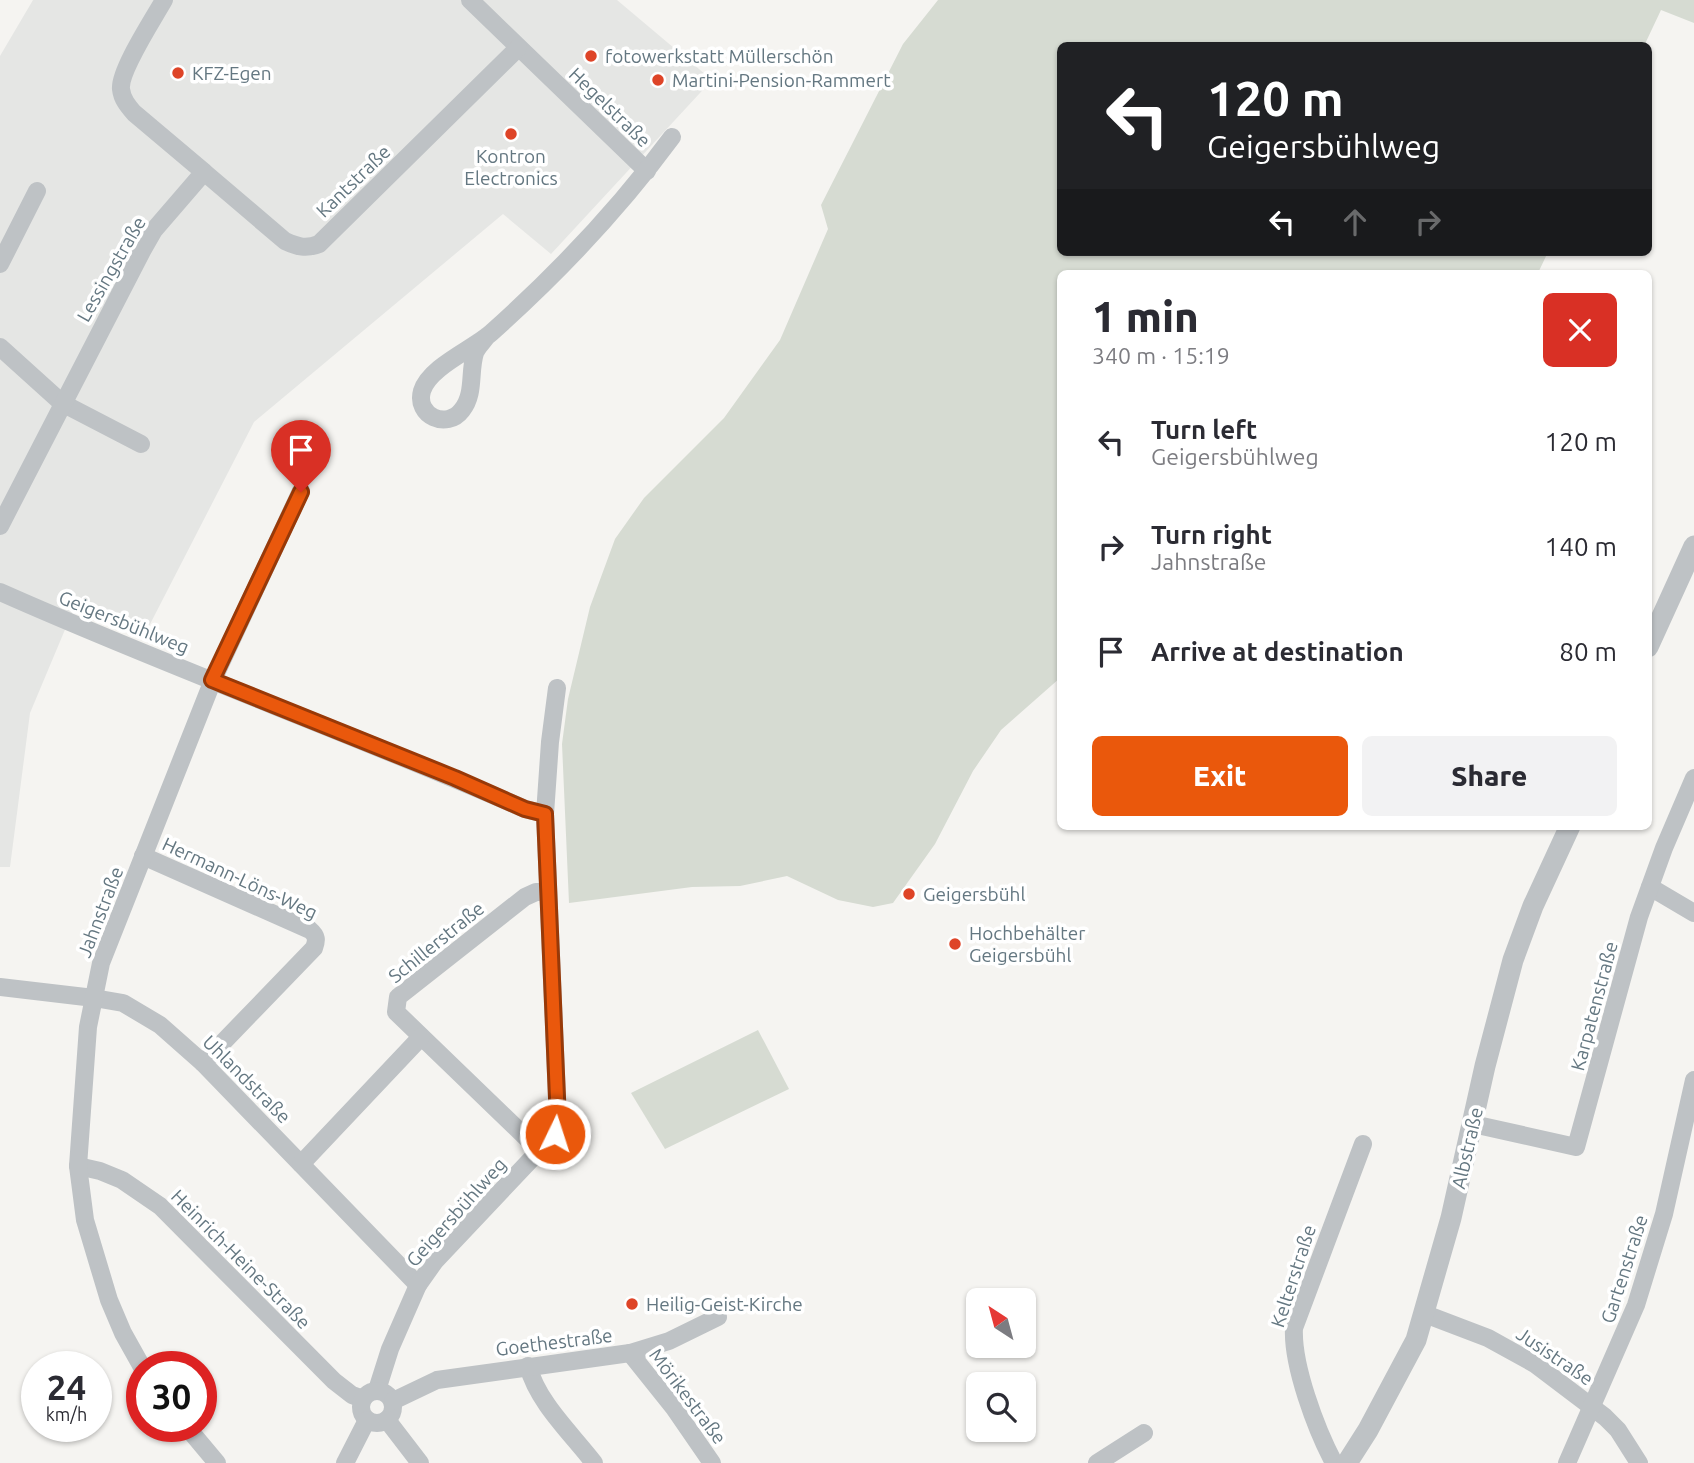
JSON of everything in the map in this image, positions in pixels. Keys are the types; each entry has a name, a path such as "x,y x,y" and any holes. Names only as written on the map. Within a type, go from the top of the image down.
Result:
{"street":[{"path":"164,0 126,69 121,90 125,102 134,113 204,172"},
{"name":"Hegelstraße","path":"470,0 647,171 590,237 476,349 469,396 460,413 442,421 431,416 424,408 421,397 423,388 445,365 487,336"},
{"name":"Kantstraße","path":"204,172 285,242 309,248 319,244 518,48"},
{"path":"647,171 672,137"},
{"name":"Lessingstraße","path":"0,526 154,230 204,172"},
{"path":"0,264 37,191"},
{"path":"0,347 62,403 141,444"},
{"name":"Jahnstraße","path":"133,1351 123,1333 98,1268 85,1220 78,1166 85,1050 93,998 101,963 212,680 301,492"},
{"path":"1652,639 1694,546"},
{"name":"Geigersbühlweg","path":"0,592 155,659 430,768 525,809 545,814"},
{"name":"Geigersbühlweg","path":"370,1395 418,1285 435,1261 555,1134 558,1121 545,814 557,688"},
{"name":"Karpatenstraße","path":"1473,1124 1576,1147 1628,954 1650,887 1694,778"},
{"name":"Albstraße","path":"1347,1463 1368,1430 1416,1340 1425,1314 1513,960 1533,906 1568,830"},
{"name":"Hermann-Löns-Weg","path":"143,856 315,934 317,941 314,947 204,1063"},
{"path":"1650,887 1694,913"},
{"name":"Schillerstraße","path":"421,1037 396,1012 398,997 525,897 536,892 548,892"},
{"name":"Uhlandstraße","path":"0,987 123,1003 160,1025 204,1063 418,1285"},
{"path":"301,1164 421,1037 540,1151"},
{"name":"Gartenstraße","path":"1567,1463 1632,1316 1654,1253 1694,1080"},
{"name":"Kelterstraße","path":"1334,1463 1322,1440 1297,1362 1293,1343 1294,1328 1363,1144"},
{"name":"Heinrich-Heine-Straße","path":"78,1166 122,1180 160,1206 334,1381 352,1395 370,1395"},
{"name":"Jusistraße","path":"1425,1314 1488,1338 1535,1364 1618,1430 1639,1463"},
{"name":"Goethestraße","path":"393,1402 437,1380 630,1353 670,1341 718,1317"},
{"name":"Mörikestraße","path":"630,1353 674,1408 712,1463"},
{"path":"528,1366 543,1399 594,1463"},
{"path":"387,1393 393,1402 393,1412 387,1420 377,1423 367,1420 361,1408 370,1395 387,1393"},
{"path":"345,1463 367,1420"},
{"path":"387,1420 420,1463"},
{"path":"1097,1463 1144,1433"},
{"path":"199,1442 217,1463"}],"shaded area":[{"path":"33,0 617,0 712,80 551,254 503,214 254,422 146,632 77,601 30,713 10,867 0,867 0,56"},
{"path":"938,0 1694,0 1694,23 1661,10 1646,42 1057,42 1057,256 1546,256 1539,270 1057,270 1057,681 1001,730 973,771 935,844 893,903 873,907 838,900 787,876 740,886 692,887 569,903 562,744 568,699 590,607 615,539 644,498 724,418 780,340 828,229 821,205 903,44"},
{"path":"758,1030 789,1089 665,1149 631,1093"}],"place":[{"name":"fotowerkstatt Müllerschön","path":"591,56"},
{"name":"KFZ-Egen","path":"178,73"},
{"name":"Martini-Pension-Rammert","path":"658,80"},
{"name":"Kontron Electronics","path":"511,134"},
{"name":"Geigersbühl","path":"909,894"},
{"name":"Hochbehälter Geigersbühl","path":"955,944"},
{"name":"Heilig-Geist-Kirche","path":"632,1304"}],"route":[{"path":"301,492 212,680 525,809 545,814 558,1121 555,1134"}]}
